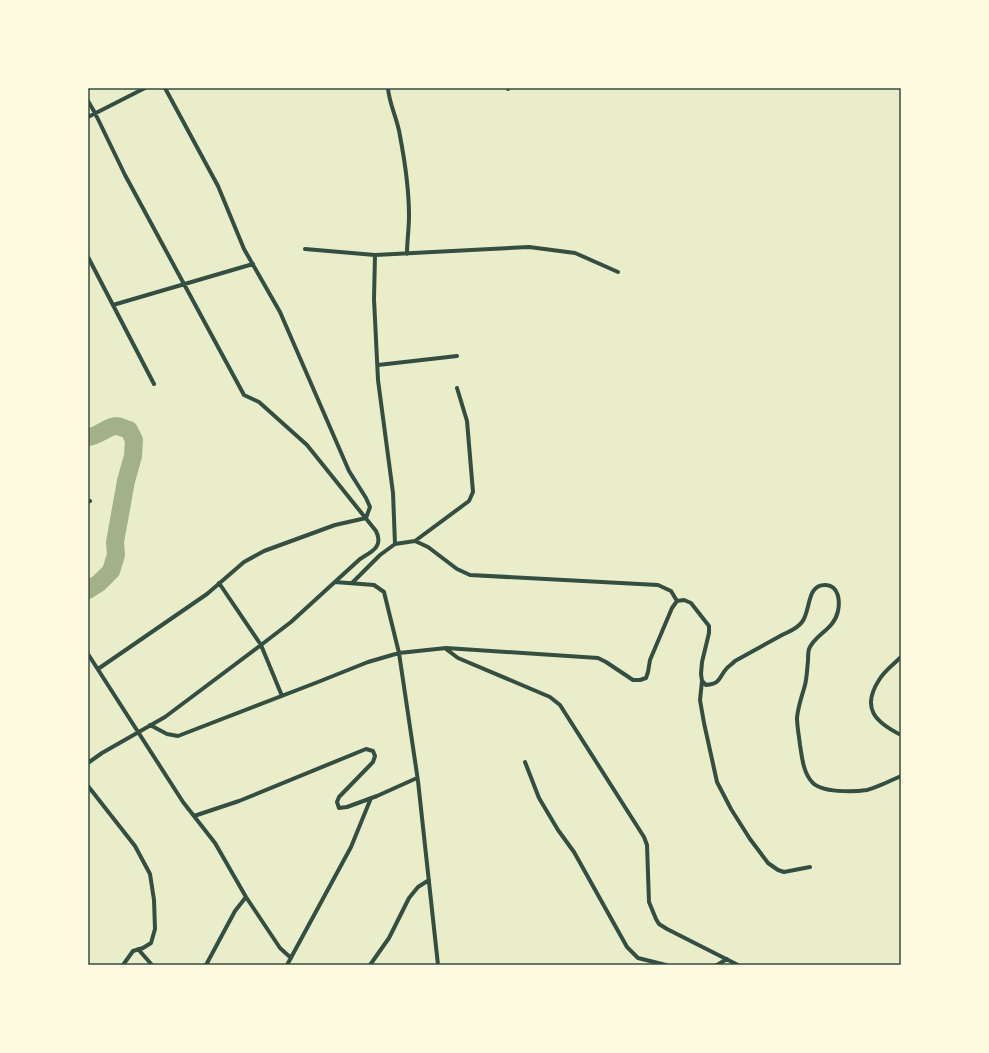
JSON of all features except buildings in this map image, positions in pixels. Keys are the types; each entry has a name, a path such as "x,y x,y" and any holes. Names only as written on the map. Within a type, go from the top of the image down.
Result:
{"street":[{"path":"88,117 145,88"},
{"path":"165,88 218,186 244,249 280,312 348,471 366,498 370,507 366,518"},
{"path":"388,88 400,135 408,190 409,217 407,254"},
{"path":"88,101 125,176 244,394 259,402 307,445 366,518 379,537 378,546 360,559 291,622 165,717 102,753 88,763"},
{"path":"305,249 375,255 529,247 575,253 618,272"},
{"path":"375,255 374,299 379,387 393,494 395,544"},
{"path":"88,257 154,384"},
{"path":"113,305 253,264"},
{"path":"378,365 457,356"},
{"path":"416,542 469,501 473,492 467,421 457,388"},
{"path":"98,669 207,594 244,562 264,551 335,525 366,518"},
{"path":"352,583 380,555 395,544 416,542 428,547 457,569 470,575 658,585 671,591 677,601"},
{"path":"335,582 374,585 384,592 399,652 417,778 438,965"},
{"path":"219,584 261,644 282,696"},
{"path":"702,681 706,684 713,684 718,681 727,667 735,661 796,628 806,616 811,594 817,587 824,585 832,586 837,592 839,602 836,619 814,642 809,650 805,685 800,701 797,719 802,761 812,783 834,790 868,790 901,776"},
{"path":"150,725 167,734 178,736 368,662 399,652 446,648 598,658 633,680 640,680 646,678 650,660 672,608 677,601 684,600 691,603 709,626 709,633 702,662 700,700 717,782 750,839 768,863 784,872 810,867"},
{"path":"446,648 458,658 550,697 560,705 646,841 649,902 659,924 738,965"},
{"path":"88,654 183,802 215,843 246,897 280,948 291,958"},
{"path":"901,658 880,679 871,696 870,707 878,719 887,728 901,735"},
{"path":"194,816 239,802 366,749 373,751 375,756 373,762 339,797 337,802 339,808 347,807 371,798 417,778"},
{"path":"525,762 539,798 558,830 574,852 627,947 638,958 666,965"},
{"path":"88,786 135,846 150,874 154,900 155,929 151,943 143,948 133,951 123,965"},
{"path":"287,965 351,847 371,798"},
{"path":"370,965 390,938 409,898 418,887 429,880"},
{"path":"206,965 235,911 246,897"},
{"path":"138,949 152,965"},
{"path":"716,965 727,959"}],"waterway":[{"path":"88,437 91,437 113,426 119,426 129,430 134,440 133,456 126,481 115,542 116,555 111,571 99,583 88,590"}]}
